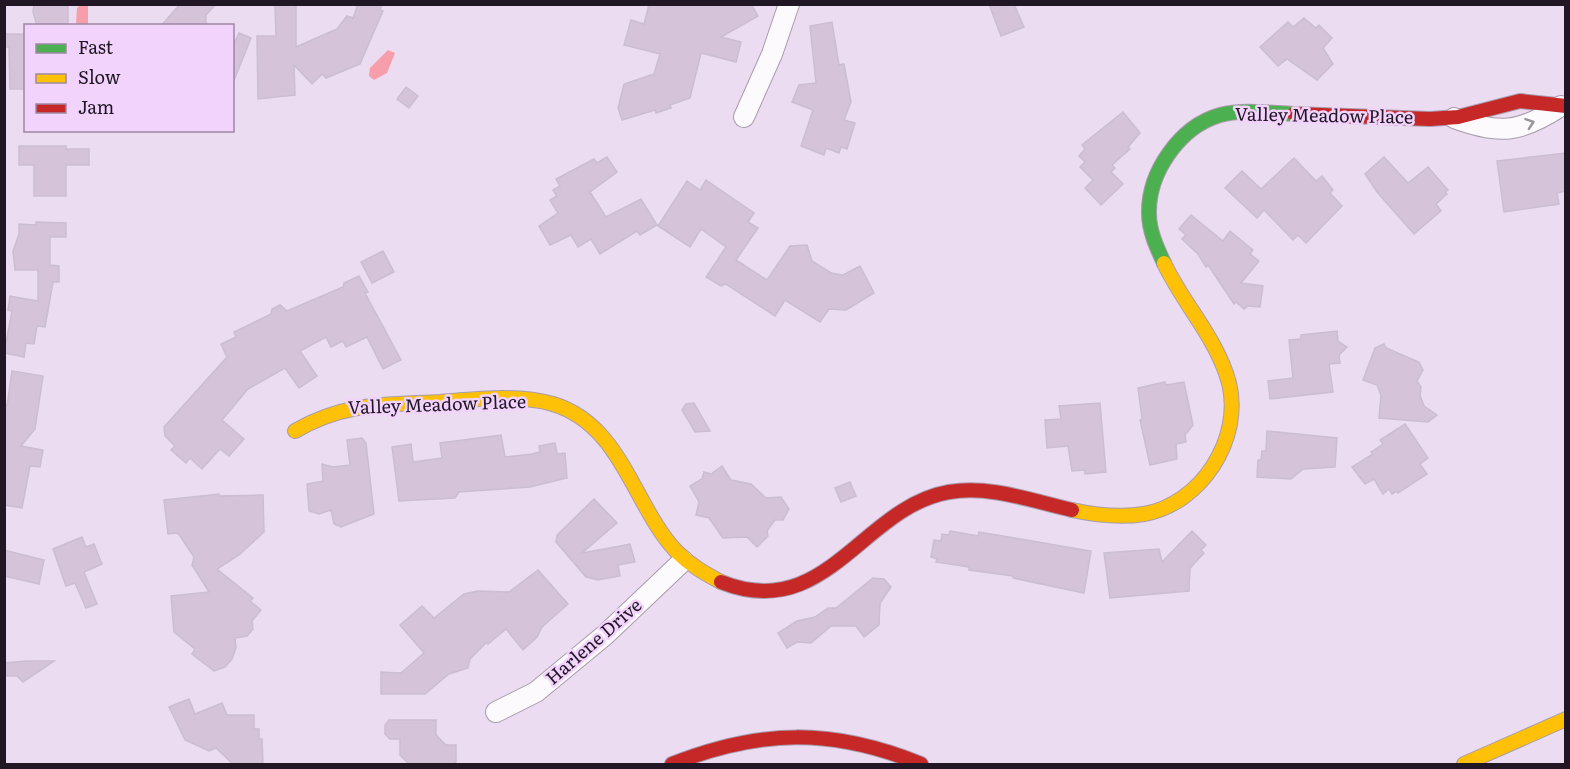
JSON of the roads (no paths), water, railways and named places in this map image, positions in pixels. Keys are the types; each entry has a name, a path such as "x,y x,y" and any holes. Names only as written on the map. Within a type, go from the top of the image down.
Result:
{"street":[{"path":"744,117 772,54 789,4"},
{"name":"Valley Meadow Place","path":"295,431 320,415 351,405 502,399 552,403 590,424 617,456 656,523 683,561 713,579 742,588 771,591 800,587 825,575 896,516 920,501 951,492 987,492 1105,516 1132,516 1173,504 1201,483 1222,451 1232,397 1217,352 1160,256 1151,236 1149,214 1152,187 1161,164 1181,137 1196,126 1219,115 1259,112 1368,118 1454,118 1495,105 1521,101 1563,106"},
{"path":"1495,105 1496,129"},
{"name":"Valley Meadow Place","path":"1454,118 1484,129 1496,129 1534,124 1563,106"},
{"name":"Harlene Drive","path":"496,712 536,692 604,635 683,561"},
{"path":"1464,765 1566,719"},
{"path":"672,765 715,747 752,739 829,736 897,753 921,765"}]}
